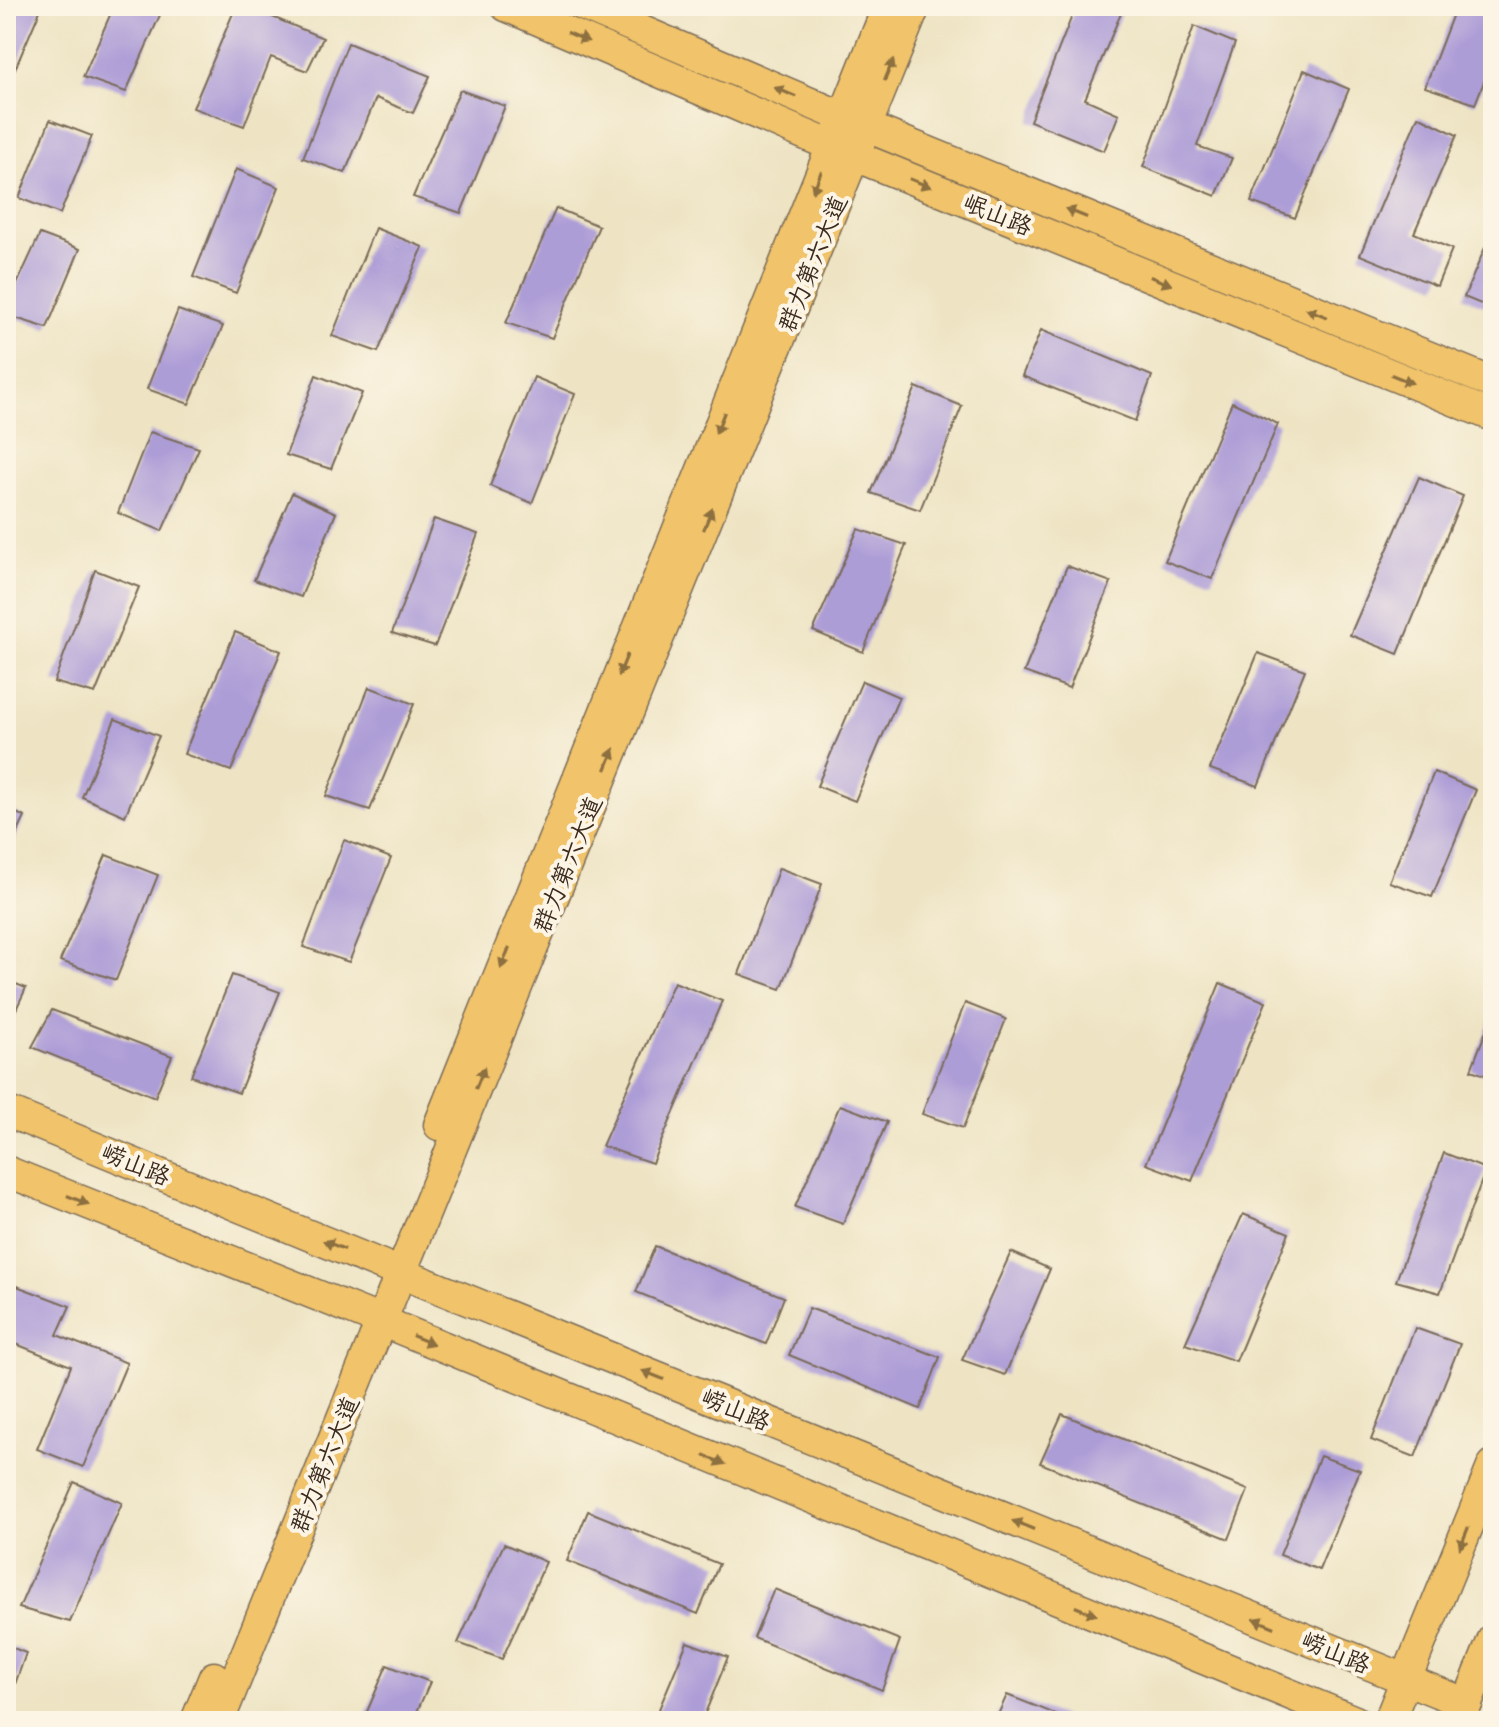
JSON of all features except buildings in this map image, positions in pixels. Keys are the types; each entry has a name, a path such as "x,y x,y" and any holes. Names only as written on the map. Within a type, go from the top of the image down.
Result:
{"main road":[{"name":"岷山路","path":"506,6 1493,383"},
{"name":"岷山路","path":"584,6 849,136 1493,416"},
{"name":"群力第六大道","path":"849,136 888,6"},
{"name":"群力第六大道","path":"219,1721 372,1319 849,136 915,6"},
{"name":"崂山路","path":"6,1111 1406,1680 1464,1712"},
{"path":"6,1171 1355,1721"},
{"name":"群力第六大道","path":"196,1721 372,1319"},
{"path":"1389,1721 1493,1465"},
{"path":"1464,1712 1493,1639"}]}
